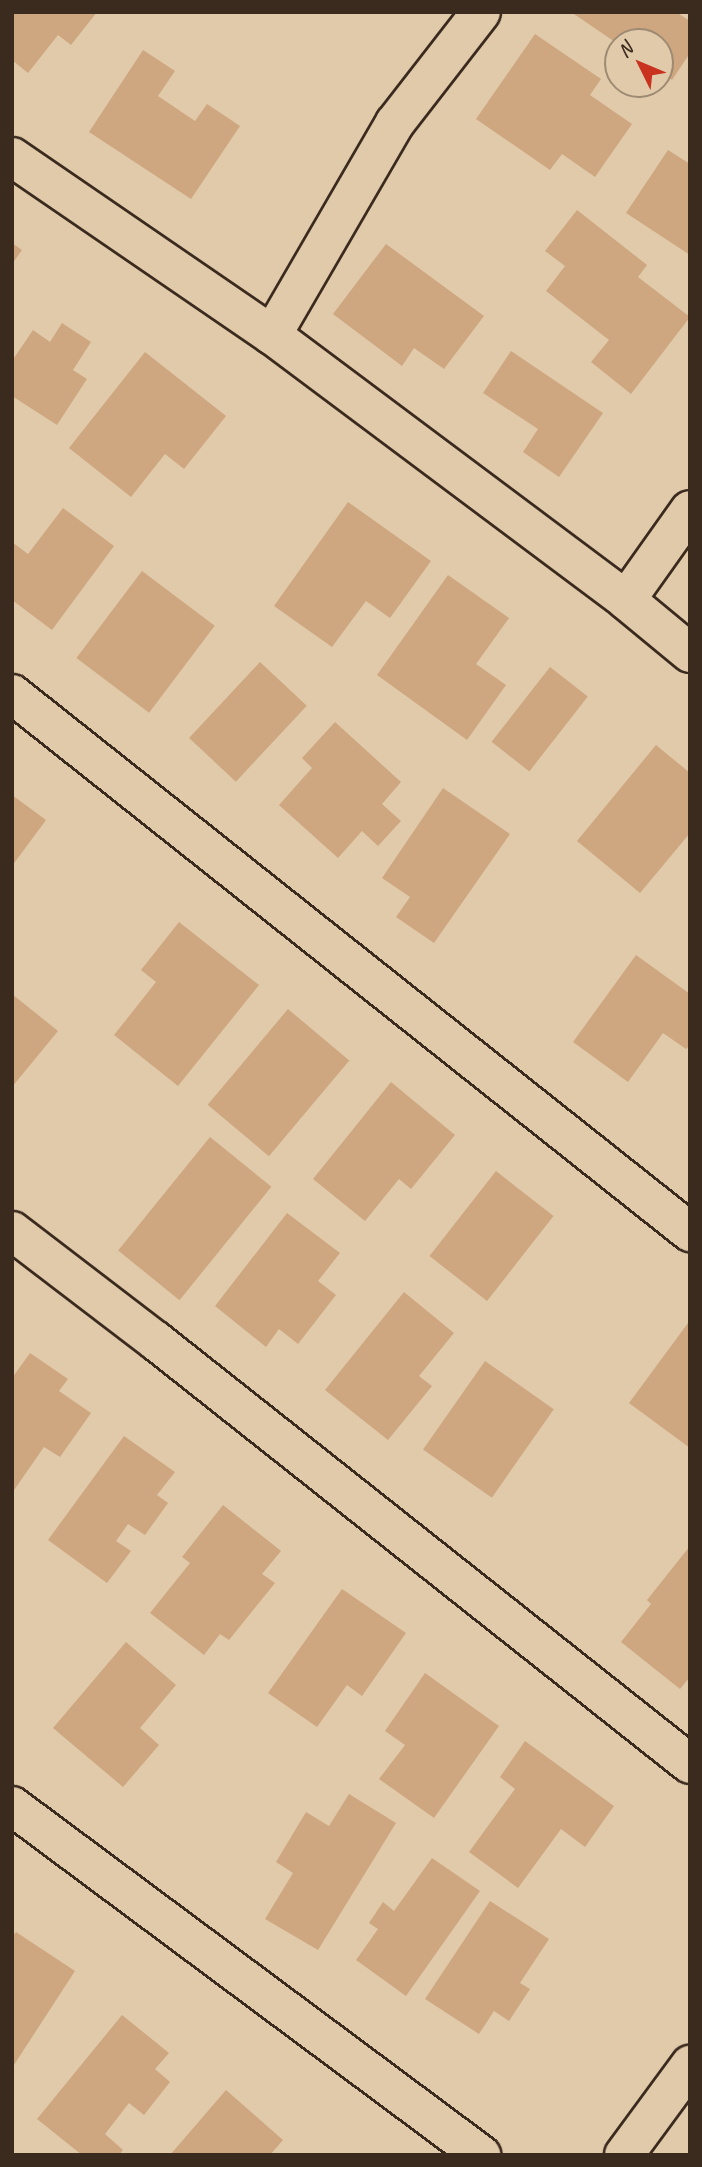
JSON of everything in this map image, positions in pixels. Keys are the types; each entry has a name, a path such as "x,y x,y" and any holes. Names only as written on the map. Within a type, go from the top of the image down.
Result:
{"street":[{"path":"272,335 395,124 481,12"},
{"path":"12,157 272,335 626,600 690,653"},
{"path":"626,600 690,510"},
{"path":"12,694 690,1232"},
{"path":"12,1231 156,1341 690,1764"},
{"path":"12,1806 481,2155"},
{"path":"624,2155 690,2065"}],"building":[{"path":"12,12 97,12 71,45 58,35 28,73 12,60"},
{"path":"571,12 676,12 690,21 690,53 674,77 674,28 604,28 604,34"},
{"path":"535,34 601,79 590,95 632,124 595,177 562,154 550,170 476,119"},
{"path":"143,50 175,71 158,96 195,121 207,104 240,126 191,199 89,132"},
{"path":"668,150 690,164 690,255 626,213"},
{"path":"577,210 647,265 638,277 690,317 631,394 591,362 609,340 546,291 565,266 545,251"},
{"path":"12,243 22,250 12,264"},
{"path":"386,244 484,316 444,369 414,348 402,366 333,314"},
{"path":"62,323 91,342 73,370 87,379 57,425 12,396 12,361 33,330 50,342"},
{"path":"511,351 603,413 559,477 523,452 538,429 483,393"},
{"path":"145,352 226,416 184,469 165,454 131,497 69,448"},
{"path":"348,502 431,561 390,618 366,601 332,647 274,606"},
{"path":"63,508 114,546 52,630 12,600 12,542 28,554"},
{"path":"142,571 215,626 149,713 76,658"},
{"path":"448,575 509,618 476,664 506,685 467,740 377,675"},
{"path":"260,662 307,706 236,782 189,738"},
{"path":"550,667 588,697 529,771 492,742"},
{"path":"335,722 401,782 382,804 401,821 378,846 362,831 338,858 279,805 312,768 302,758"},
{"path":"656,745 690,773 690,833 640,893 577,841"},
{"path":"443,788 510,834 434,943 396,917 410,897 382,878"},
{"path":"12,795 46,820 12,866"},
{"path":"179,922 259,985 178,1086 114,1035 156,982 141,970"},
{"path":"636,955 690,994 690,1045 686,1049 663,1033 628,1082 573,1042"},
{"path":"12,994 58,1031 12,1087"},
{"path":"288,1009 349,1060 269,1156 208,1105"},
{"path":"391,1082 455,1135 411,1189 399,1179 365,1221 313,1179"},
{"path":"210,1137 271,1187 180,1300 118,1250"},
{"path":"496,1171 554,1216 487,1301 430,1256"},
{"path":"287,1213 340,1253 318,1281 336,1295 298,1344 279,1329 266,1347 215,1306"},
{"path":"404,1292 454,1333 419,1376 432,1386 388,1440 325,1390"},
{"path":"688,1323 690,1325 690,1448 629,1403"},
{"path":"30,1353 68,1379 59,1391 91,1413 60,1457 44,1447 12,1493 12,1378"},
{"path":"485,1361 554,1409 492,1498 423,1449"},
{"path":"124,1436 175,1472 157,1495 168,1503 145,1535 128,1524 116,1541 131,1551 107,1583 48,1540"},
{"path":"223,1505 281,1551 262,1574 275,1583 229,1640 220,1634 204,1655 150,1613 190,1563 182,1557"},
{"path":"690,1546 690,1677 680,1689 621,1642 651,1604 647,1600"},
{"path":"342,1589 406,1633 362,1696 347,1685 317,1727 268,1693"},
{"path":"126,1642 176,1685 140,1728 159,1745 123,1787 53,1728"},
{"path":"425,1673 499,1726 434,1818 379,1779 405,1745 385,1731"},
{"path":"525,1741 614,1806 585,1847 561,1829 518,1888 469,1852 515,1789 500,1777"},
{"path":"349,1794 396,1823 318,1950 265,1919 293,1873 276,1862 306,1812 329,1826"},
{"path":"432,1858 480,1891 406,1996 356,1960 378,1929 369,1923 383,1902 394,1911"},
{"path":"490,1901 549,1939 520,1983 530,1989 509,2021 494,2011 479,2034 425,1999"},
{"path":"16,1932 75,1971 12,2068 12,1937"},
{"path":"122,2015 169,2053 155,2069 170,2082 144,2115 129,2103 105,2134 123,2150 119,2155 82,2155 37,2119"},
{"path":"226,2090 283,2140 270,2155 170,2155"}]}
